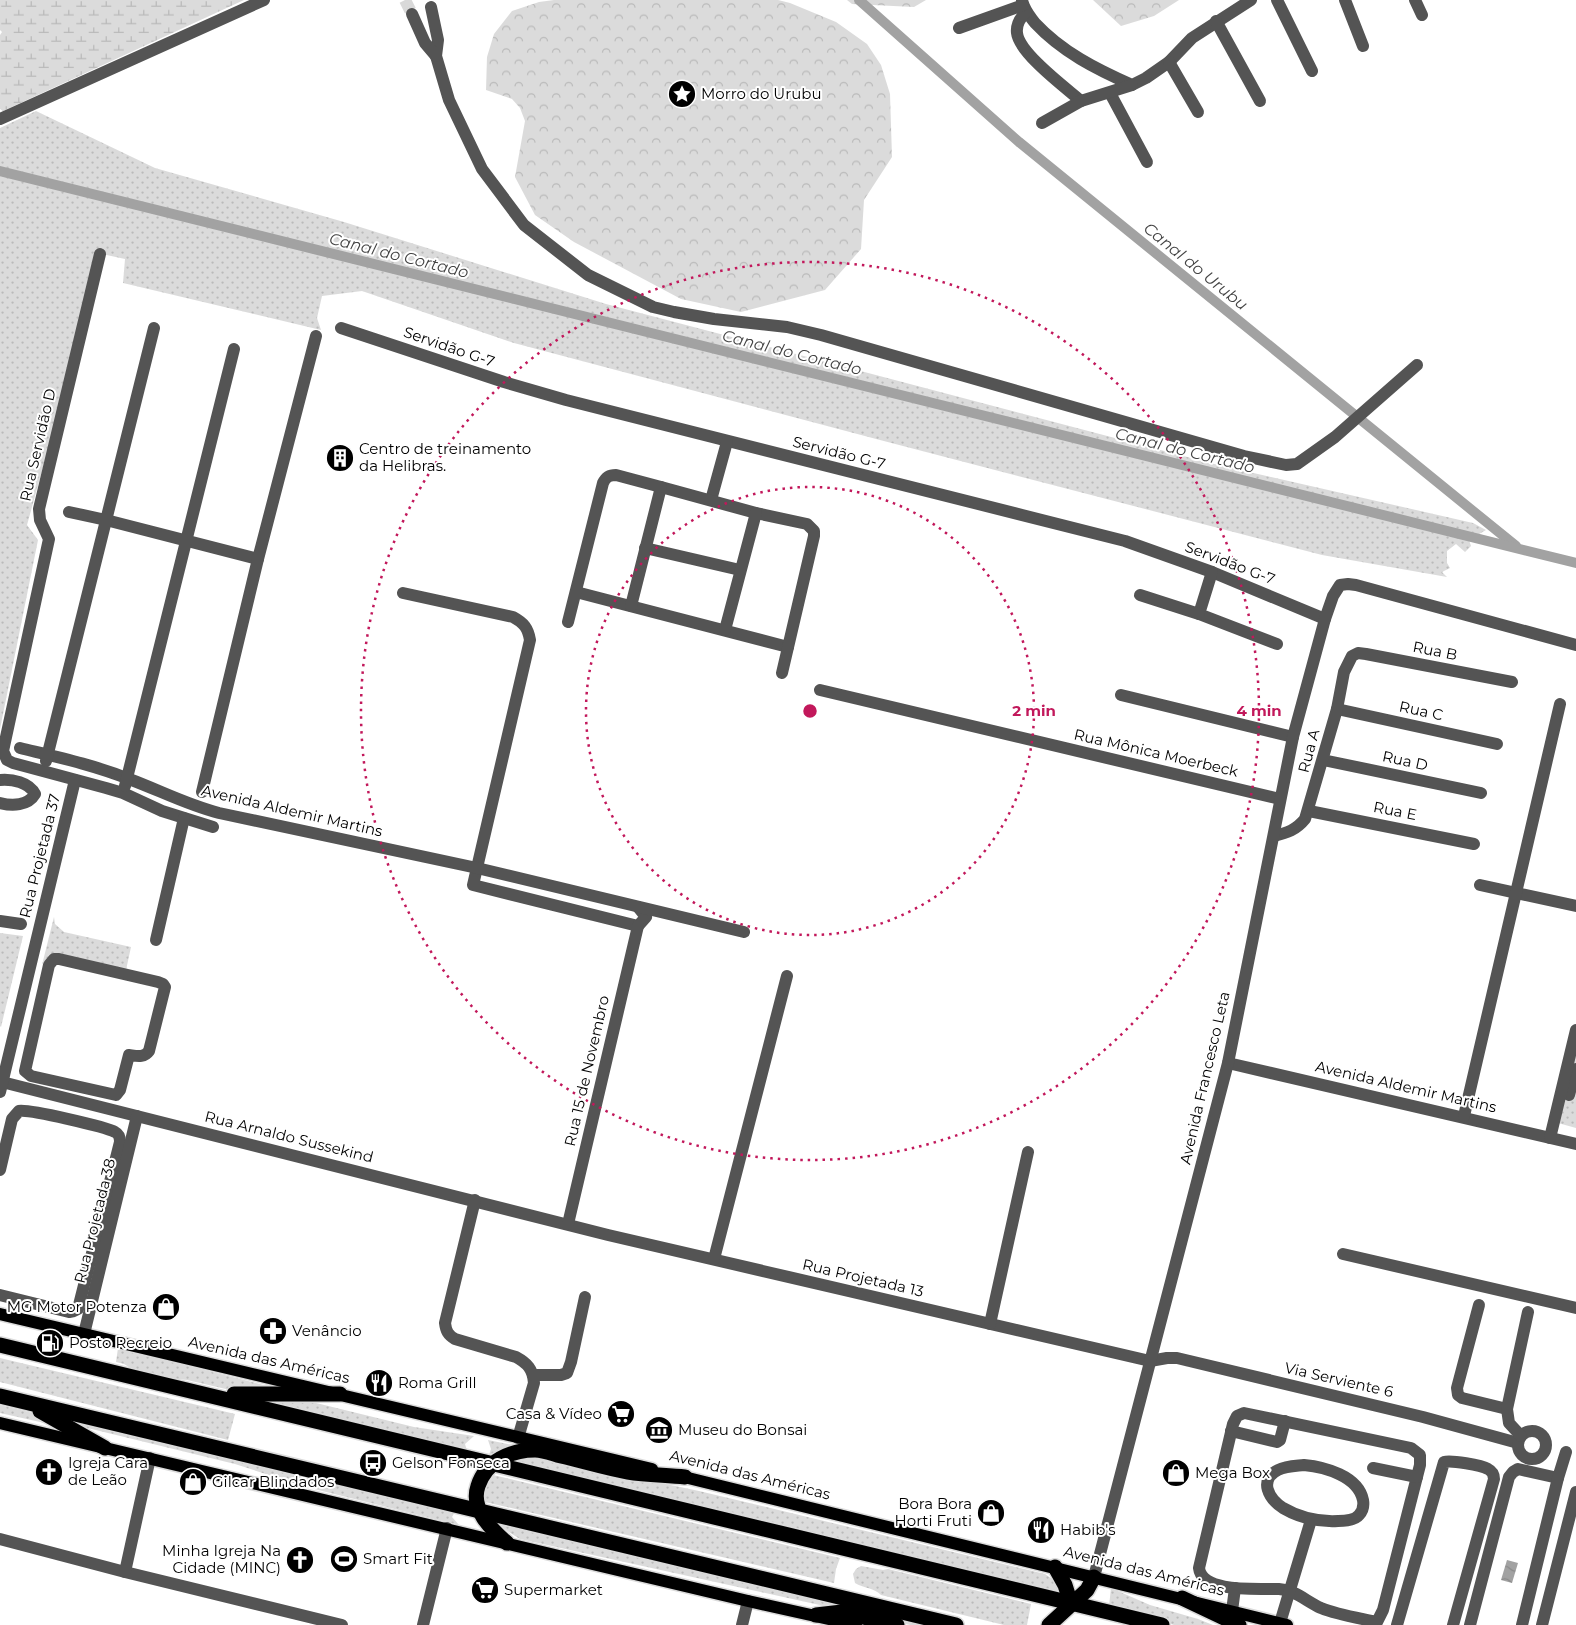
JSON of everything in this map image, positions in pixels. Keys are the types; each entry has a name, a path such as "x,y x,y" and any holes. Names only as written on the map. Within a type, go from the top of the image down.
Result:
{"highway":[{"path":"0,1345 210,1394 1162,1625"},
{"path":"210,1394 340,1394"},
{"path":"0,1396 956,1625"},
{"path":"25,1402 105,1448"},
{"path":"507,1543 491,1528 480,1511 476,1490 482,1477 493,1464 508,1454 537,1450 629,1472 684,1477"},
{"path":"1055,1567 1065,1585 1071,1604"},
{"path":"1049,1625 1087,1590 1094,1577"},
{"path":"1182,1598 1239,1625"},
{"path":"816,1615 842,1612 897,1625"}],"main road":[{"name":"Avenida das Américas","path":"0,1314 684,1477 1283,1624"},
{"path":"0,1423 856,1625"}],"street":[{"path":"0,119 264,0"},
{"path":"1042,122 1081,101 1110,93 1146,78 1169,62 1192,38 1251,0"},
{"path":"1277,0 1312,71"},
{"path":"1345,0 1363,46"},
{"path":"1415,0 1422,15"},
{"path":"959,28 1024,6"},
{"path":"1024,6 1046,34 1070,54 1132,85"},
{"path":"1024,6 1019,20 1017,35 1022,44 1038,64 1081,101"},
{"path":"431,7 438,40 436,56"},
{"path":"412,14 425,43 436,56 450,100 482,168 524,225 588,275 653,307 714,319 787,327 821,335 1244,456 1286,465 1297,464 1335,437 1417,365"},
{"path":"1216,21 1260,101"},
{"path":"1169,62 1198,112"},
{"path":"1110,93 1147,162"},
{"name":"Rua Servidão D","path":"44,771 7,760 4,756 3,744 49,538 40,520 39,510 100,254"},
{"path":"154,328 44,771 123,793 162,811 213,827"},
{"name":"Servidão G-7","path":"341,328 504,382 727,442 1125,541 1212,572 1325,619"},
{"path":"202,792 258,559 316,336"},
{"path":"123,793 234,348"},
{"path":"711,500 727,442"},
{"path":"568,622 603,483 610,475 616,475 807,524 814,531 782,673"},
{"path":"631,606 661,487"},
{"path":"69,512 258,559"},
{"path":"725,630 756,512"},
{"path":"645,548 740,570"},
{"path":"1199,614 1212,572"},
{"name":"Avenida Francesco Leta","path":"1094,1577 1228,1063 1280,799 1294,737 1325,619 1333,596 1340,585 1356,585 1576,644"},
{"path":"576,592 788,646"},
{"path":"403,593 513,617 522,622 528,630 530,640 473,885 638,926 646,918 638,907"},
{"path":"1140,595 1199,614 1277,644"},
{"name":"Rua B","path":"1352,656 1366,654 1512,682"},
{"name":"Rua A","path":"1274,836 1291,832 1299,827 1309,811 1337,709 1344,672 1352,656"},
{"name":"Rua Mônica Moerbeck","path":"820,690 1280,799"},
{"path":"1121,695 1294,737"},
{"path":"1464,1116 1560,704"},
{"name":"Rua C","path":"1337,709 1498,744"},
{"name":"Avenida Aldemir Martins","path":"20,748 128,778 198,808 219,814 477,868 744,932"},
{"name":"Rua D","path":"1323,760 1481,793"},
{"path":"0,780 18,781 28,786 35,794 29,801 16,804 0,803"},
{"name":"Rua Projetada 37","path":"1,1087 75,780"},
{"name":"Rua E","path":"1309,811 1474,844"},
{"path":"156,940 184,818"},
{"path":"1480,885 1576,906"},
{"path":"0,921 21,924"},
{"name":"Rua 15 de Novembro","path":"568,1224 638,926"},
{"path":"54,959 158,982 165,987 149,1051 146,1055 142,1056 129,1055 119,1094 104,1093 31,1076 25,1071 49,965 54,959"},
{"path":"714,1259 787,976"},
{"path":"1550,1138 1576,1030"},
{"name":"Avenida Aldemir Martins","path":"1228,1063 1464,1116 1576,1144"},
{"path":"1562,1124 1576,1069"},
{"name":"Rua Arnaldo Sussekind","path":"1,1087 60,1097 568,1224"},
{"path":"101,1107 104,1093"},
{"path":"55,1117 60,1097"},
{"path":"0,1170 12,1119 19,1111 24,1110 114,1131 120,1138 80,1304 74,1312 0,1295"},
{"name":"Rua Projetada 38","path":"84,1334 137,1116"},
{"path":"990,1324 1028,1152"},
{"path":"475,1200 445,1323 446,1330 449,1336 455,1339 516,1357 530,1367 534,1382 518,1438"},
{"name":"Rua Projetada 13","path":"568,1224 1150,1361"},
{"path":"1343,1254 1576,1308"},
{"path":"533,1375 561,1375 567,1373 585,1297"},
{"path":"1479,1305 1458,1388 1458,1395 1462,1398 1507,1409"},
{"path":"1520,1439 1530,1431 1539,1433 1545,1440 1545,1449 1540,1457 1531,1459 1526,1458 1520,1452 1520,1439 1509,1423 1507,1409 1528,1312"},
{"name":"Via Serviente 6","path":"1150,1361 1177,1358 1520,1439"},
{"path":"1244,1413 1285,1420 1411,1448 1420,1455 1420,1465 1383,1610 1376,1623 1327,1610 1289,1590 1235,1588 1204,1579 1200,1575 1199,1568 1237,1416 1244,1413"},
{"path":"1232,1431 1278,1442 1285,1420"},
{"path":"1522,1625 1558,1478 1571,1454 1545,1449"},
{"path":"125,1572 150,1458"},
{"path":"1398,1625 1444,1462 1450,1460 1489,1469 1494,1474 1453,1625"},
{"path":"1304,1465 1335,1472 1351,1482 1362,1498 1363,1507 1361,1513 1356,1518 1330,1522 1311,1520 1275,1502 1268,1494 1266,1485 1269,1477 1276,1471 1288,1466 1304,1465"},
{"path":"1373,1468 1417,1477"},
{"path":"1470,1625 1509,1477 1518,1469 1558,1478"},
{"path":"1542,1625 1576,1492"},
{"path":"1283,1624 1289,1590 1311,1520"},
{"path":"424,1625 447,1528"},
{"path":"0,1539 125,1572 342,1625"},
{"path":"1232,1611 1235,1588"},
{"path":"742,1625 748,1601"}],"green space":[{"path":"0,0 244,0 3,111 0,109 0,35 2,32 0,30"},
{"path":"554,0 778,0 836,22 867,44 881,65 890,94 892,157 864,200 861,249 825,290 741,312 681,299 574,242 535,215 515,177 525,121 520,108 512,99 486,90 487,57 494,34 512,11 539,2"},
{"path":"847,0 926,0 914,7 852,4"},
{"path":"1093,0 1179,0 1154,16 1121,26"},
{"path":"36,111 155,168 344,222 606,304 1210,463 1473,523 1486,530 1469,540 1471,546 1465,552 1456,544 1447,551 1447,563 1450,568 1442,572 1447,577 1322,555 514,343 362,291 322,296 317,318 321,330 123,283 125,259 102,254 27,525 38,540 0,729 0,128"},
{"path":"54,917 55,924 64,932 131,947 126,970 44,961 42,965"},
{"path":"0,933 23,936 1,1027 0,1026"},
{"path":"1576,1047 1576,1128 1558,1123"},
{"path":"118,1348 287,1391 230,1390 187,1380 153,1377 116,1362"},
{"path":"0,1358 235,1414 228,1440 0,1382"},
{"path":"251,1401 312,1402 414,1427 474,1436 465,1444 468,1454"},
{"path":"0,1405 33,1413 49,1424 0,1413"},
{"path":"50,1413 456,1510 452,1517 459,1525 306,1487 235,1464 67,1423"},
{"path":"488,1440 513,1445 488,1458 491,1449"},
{"path":"534,1456 699,1491 1045,1574 1059,1584 1061,1595 504,1462"},
{"path":"489,1474 840,1558 834,1583 485,1502 483,1492"},
{"path":"493,1519 936,1625 910,1625 520,1539 501,1527"},
{"path":"861,1566 883,1570 888,1569 1031,1604 1027,1625 1004,1625 881,1595 876,1591 855,1583 853,1574"},
{"path":"1111,1588 1150,1605 1213,1625 1174,1625 1109,1606"}],"water":[{"path":"1507,1560 1518,1563 1512,1583 1501,1580"}],"waterway":[{"name":"Canal do Urubu","path":"859,0 1019,142 1516,546"},
{"name":"Canal do Cortado","path":"0,171 1576,563"}],"tunnel":[{"path":"405,0 412,14"}],"place":[{"name":"Morro do Urubu","path":"682,94"},
{"name":"Centro de treinamento da Helibras.","path":"340,458"},
{"name":"MG Motor Potenza","path":"166,1307"},
{"name":"Venâncio","path":"273,1331"},
{"name":"Posto Recreio","path":"50,1343"},
{"name":"Roma Grill","path":"379,1383"},
{"name":"Casa & Vídeo","path":"621,1414"},
{"name":"Museu do Bonsai","path":"659,1430"},
{"name":"Gelson Fonseca","path":"373,1463"},
{"name":"Igreja Cara de Leão","path":"49,1472"},
{"name":"Mega Box","path":"1176,1473"},
{"name":"Gilcar Blindados","path":"193,1482"},
{"name":"Bora Bora Horti Fruti","path":"991,1513"},
{"name":"Habib's","path":"1041,1530"},
{"name":"Smart Fit","path":"344,1559"},
{"name":"Minha Igreja Na Cidade (MINC)","path":"300,1560"},
{"name":"Supermarket","path":"485,1590"}]}
